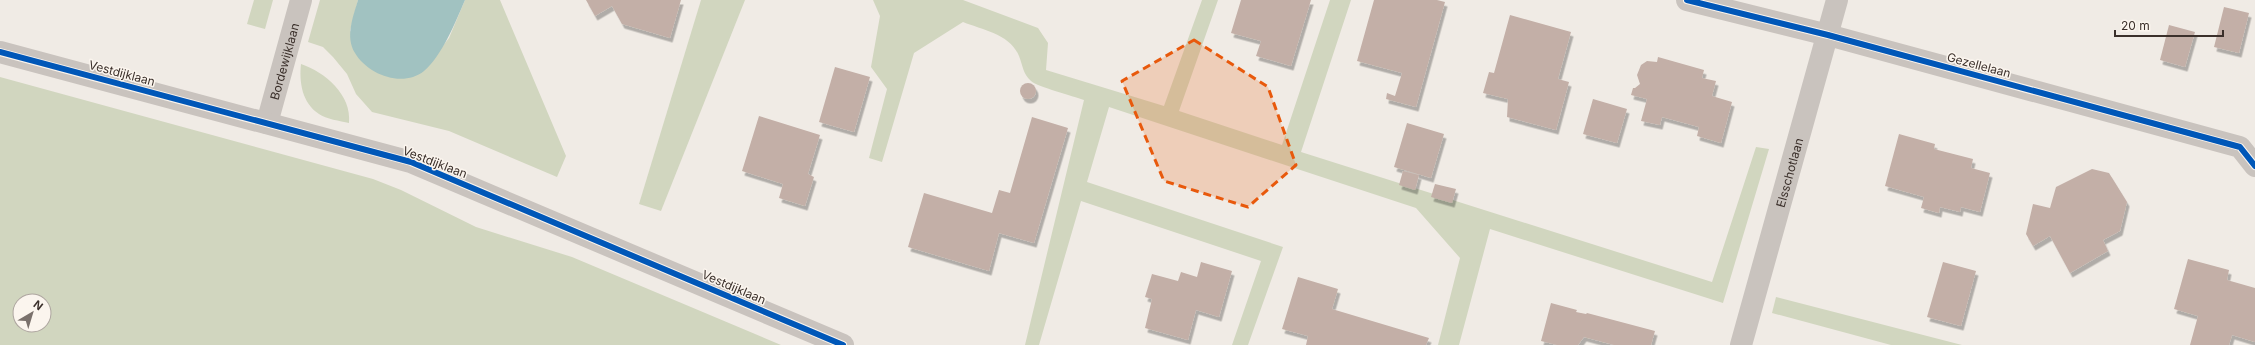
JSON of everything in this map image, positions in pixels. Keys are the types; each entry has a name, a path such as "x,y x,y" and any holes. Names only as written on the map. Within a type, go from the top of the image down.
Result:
{"street":[{"name":"Bordewijklaan","path":"267,123 301,0"},
{"name":"Gezellelaan","path":"1687,0 1828,35 2240,147 2255,166"},
{"name":"Elsschotlaan","path":"1741,345 1837,0"},
{"name":"Vestdijklaan","path":"0,52 410,162 843,345"}],"highlighted area":[{"path":"1194,40 1268,87 1296,165 1248,207 1164,181 1122,81"}],"green space":[{"path":"254,0 273,0 265,29 247,24"},
{"path":"320,0 358,0 350,31 424,70 449,38 465,0 500,0 566,156 557,177 449,131 372,112 356,94 347,74 333,57 323,47 308,42"},
{"path":"701,0 745,0 661,211 639,204"},
{"path":"873,0 963,0 1038,28 1048,43 1046,70 1164,106 1202,0 1218,0 1179,111 1282,145 1330,0 1351,0 1301,152 1712,282 1756,147 1769,149 1723,303 1490,229 1459,345 1438,345 1460,258 1416,208 1109,107 1087,182 1283,247 1248,345 1232,345 1261,261 1081,201 1039,345 1025,345 1084,100 1048,89 1031,81 1025,73 1015,49 1009,43 1003,38 987,30 963,22 914,53 882,162 869,158 887,89 871,67 880,16"},
{"path":"301,64 319,73 335,86 346,103 349,113 349,123 322,116 313,109 305,98 301,85"},
{"path":"0,77 373,179 401,190 476,227 572,257 781,345 0,345"},
{"path":"1776,297 1962,345 1891,345 1772,313"}],"water":[{"path":"358,0 465,0 448,38 431,65 416,76 396,79 386,77 368,67 361,61 352,47 350,34 352,20"}],"building":[{"path":"586,0 681,0 670,38 622,24 612,6 595,16"},
{"path":"1241,0 1311,0 1291,66 1256,56 1261,41 1231,33"},
{"path":"1374,0 1437,0 1445,2 1416,107 1386,99 1387,93 1395,96 1402,73 1357,61"},
{"path":"2224,7 2249,13 2239,53 2214,47"},
{"path":"1510,15 1571,32 1558,79 1569,82 1556,130 1507,117 1508,99 1483,93 1489,72 1494,73"},
{"path":"2169,25 2195,32 2185,67 2160,60"},
{"path":"1658,57 1704,70 1702,78 1716,81 1712,96 1732,102 1721,143 1697,136 1699,127 1662,117 1660,125 1641,121 1647,99 1631,95 1633,88 1640,84 1637,75 1641,65 1647,61 1657,62"},
{"path":"835,67 870,77 854,132 819,122"},
{"path":"1025,83 1031,83 1036,88 1034,97 1031,99 1025,99 1020,94 1020,88"},
{"path":"1593,99 1627,109 1617,143 1583,134"},
{"path":"759,116 820,135 808,174 814,177 805,206 779,198 783,184 742,171"},
{"path":"1032,117 1068,128 1034,243 999,233 989,271 908,247 924,193 992,213 999,190 1010,193"},
{"path":"1407,123 1444,134 1431,178 1394,167"},
{"path":"1899,134 1935,144 1934,149 1973,159 1971,168 1990,173 1980,212 1961,207 1960,212 1940,207 1939,213 1921,208 1924,197 1885,186"},
{"path":"2092,169 2109,173 2127,202 2120,231 2103,240 2108,251 2070,273 2050,236 2033,246 2026,234 2033,204 2050,208 2056,187"},
{"path":"1403,171 1419,175 1415,190 1399,185"},
{"path":"1435,184 1456,189 1452,203 1431,197"},
{"path":"2188,259 2229,270 2227,280 2255,288 2255,342 2232,335 2229,345 2190,345 2198,316 2174,309"},
{"path":"1201,262 1232,271 1219,317 1196,310 1188,340 1145,328 1152,299 1145,297 1152,274 1178,281 1181,272 1197,277"},
{"path":"1943,262 1976,271 1961,326 1927,317"},
{"path":"1298,277 1338,289 1332,309 1429,338 1426,345 1306,345 1308,336 1282,329"},
{"path":"1551,303 1577,310 1576,312 1587,313 1655,331 1651,345 1614,345 1584,337 1578,345 1557,345 1541,341"}],"cycle path":[{"path":"1687,0 1828,35 2240,147 2255,166"},
{"path":"0,52 411,162 843,345"}]}
